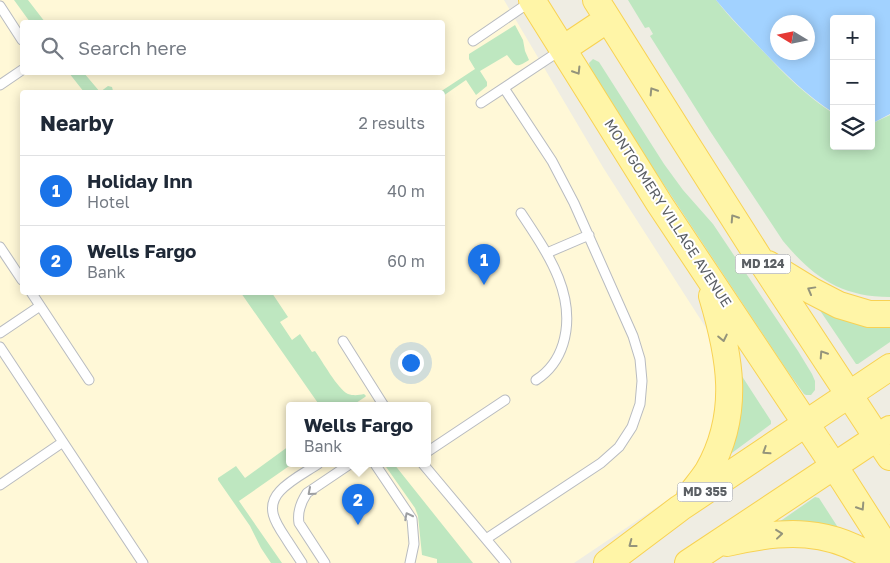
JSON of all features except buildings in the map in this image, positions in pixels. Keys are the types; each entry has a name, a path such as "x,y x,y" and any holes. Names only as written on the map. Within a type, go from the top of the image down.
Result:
{"main road":[{"name":"MONTGOMERY VILLAGE AVENUE","path":"532,0 659,203 890,553"},
{"path":"563,49 602,10"},
{"name":"MD 124","path":"602,10 849,395 886,441"},
{"path":"760,258 787,277 839,305 869,314 890,314"},
{"path":"680,508 707,471 725,432 728,416 730,384 728,362 706,274"},
{"name":"MD 355","path":"607,563 680,508 890,368"},
{"path":"688,563 834,466 886,441"},
{"path":"714,546 746,538 790,533 808,534 851,545 880,563"}],"lane":[{"path":"473,41 532,0"},
{"path":"0,6 20,37"},
{"path":"481,103 563,49"},
{"path":"0,85 20,71"},
{"path":"486,539 601,463 619,447 632,427 640,404 642,381 640,359 633,336 589,235 564,182 504,88"},
{"path":"521,213 547,254 562,287 566,314 566,327 560,353 553,365 536,380"},
{"path":"547,254 589,235"},
{"path":"0,247 20,277"},
{"path":"33,295 89,380"},
{"path":"0,333 40,306"},
{"path":"343,341 381,402"},
{"path":"0,347 143,563"},
{"path":"431,449 505,400"},
{"path":"0,484 63,442"},
{"path":"302,563 276,524 273,506 277,495 285,487 314,467"},
{"path":"325,563 299,523 299,508 302,500 308,493 346,467"},
{"path":"377,467 412,519 414,544 410,563"},
{"path":"426,467 506,563"}],"shaded area":[{"path":"0,0 504,0 604,169 708,331 716,353 721,379 715,435 684,489 574,563 0,563"}],"green space":[{"path":"14,0 28,0 43,20 29,20"},
{"path":"628,0 716,0 770,60 804,92 830,111 830,150 875,150 875,122 890,115 890,297 873,296 843,289 817,275 794,254 783,241 710,131 650,36 653,34 649,27 645,28"},
{"path":"515,25 523,40 529,60 521,65 516,65 507,55 480,71 487,82 487,86 476,95 466,80 445,95 445,90 443,90 475,69 469,59 469,54"},
{"path":"593,59 599,62 664,164 683,190 713,224 798,351 815,381 815,390 811,395 804,394 786,369 635,141 590,68 589,63"},
{"path":"71,75 86,75 98,90 82,90"},
{"path":"108,86 112,87 113,90 103,90"},
{"path":"242,295 273,295 288,317 280,322 292,340 300,334 344,391 350,395 364,394 366,396 357,402 317,402"},
{"path":"817,306 890,323 890,342 856,364"},
{"path":"738,370 771,421 771,424 725,458"},
{"path":"286,448 286,467 288,467 239,501 282,563 271,563 250,526 218,480 218,478 236,466 245,478"},
{"path":"386,467 396,467 473,563 437,563 437,559 422,555 418,516 415,508"},
{"path":"815,497 819,498 839,529 779,522"}],"water":[{"path":"716,0 890,0 890,114 875,122 875,15 830,15 830,110 814,99 772,60 815,60 815,15 770,15 770,58"}],"place":[{"name":"Holiday Inn","path":"484,285"},
{"name":"Wells Fargo","path":"358,525"}]}
